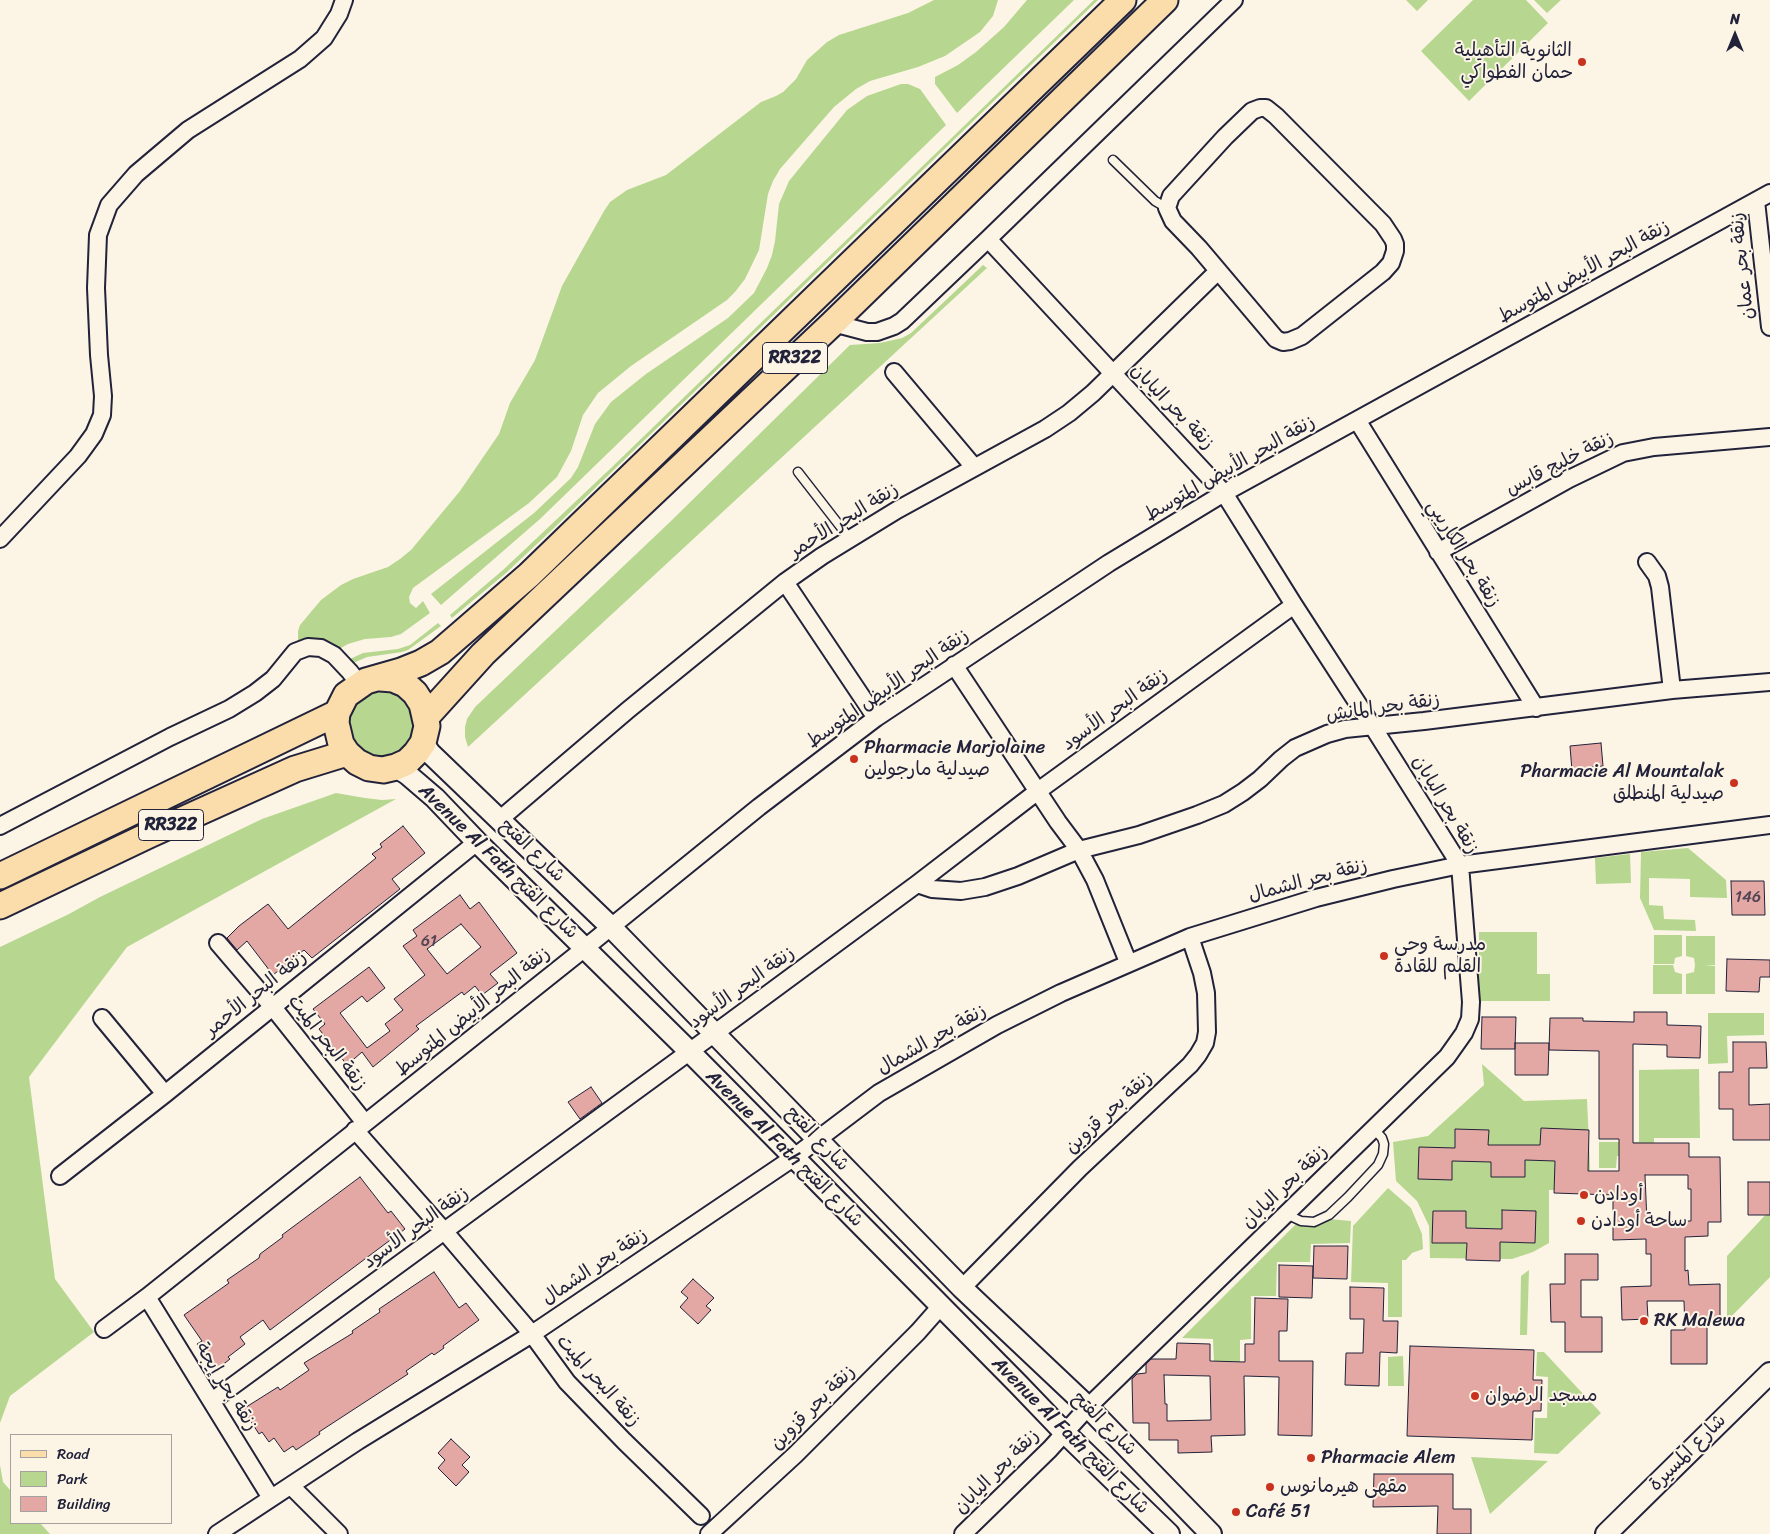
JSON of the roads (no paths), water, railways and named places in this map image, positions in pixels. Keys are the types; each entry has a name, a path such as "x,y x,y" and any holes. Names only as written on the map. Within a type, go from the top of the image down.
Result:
{"main road":[{"name":"RR322","path":"0,876 337,713 346,695 370,682 421,663 457,639 528,575 1123,0"},
{"name":"RR322","path":"426,716 482,654 833,323 1165,0"},
{"path":"337,713 337,734 346,753 357,762 369,768 383,770 407,762 423,743 427,726 422,704 410,689 393,679 370,682"},
{"name":"RR322","path":"0,906 294,769 346,753"}],"street":[{"path":"0,539 78,456 94,434 102,415 103,396 96,288 98,235 108,205 136,174 188,130 300,59 324,38 339,14 344,0"},
{"path":"833,323 868,332 877,332 894,326 988,239 1234,0"},
{"path":"1260,108 1266,108 1383,224 1393,239 1395,251 1391,262 1383,272 1302,336 1282,342 1276,339 1173,221 1167,208 1171,196 1225,137 1252,112 1260,108"},
{"name":"زنقة بحر عمان","path":"1763,197 1770,327"},
{"name":"زنقة البحر الأبيض المتوسط","path":"104,1329 147,1297 585,948 759,807 876,718 1109,563 1224,493 1763,197"},
{"name":"زنقة بحر اليابان","path":"963,1534 1065,1433 1088,1407 1447,1057 1464,1033 1470,1019 1471,1002 1460,865 1373,727 1294,606 1224,493 988,239"},
{"name":"زنقة البحر الأحمر","path":"499,820 628,710 785,582 850,539 946,482 1069,413 1093,393 1218,271"},
{"path":"894,372 974,467"},
{"name":"زنقة بحر الكاريبي","path":"1357,420 1536,708"},
{"name":"زنقة خليج قابس","path":"1438,552 1569,479 1623,453 1654,447 1770,437"},
{"path":"1647,562 1657,576 1660,587 1672,690"},
{"path":"785,582 876,718"},
{"name":"زنقة البحر الأسود","path":"212,1401 446,1232 917,884 1038,791 1294,606"},
{"path":"0,826 170,737 228,709 255,693 273,679 295,652 308,647 320,648 334,655 350,672 370,682"},
{"path":"954,665 1079,850 1095,880 1128,962"},
{"name":"زنقة بحر المانش","path":"917,884 932,889 962,891 985,887 1018,876 1079,850 1146,832 1197,815 1224,804 1260,780 1280,759 1295,748 1326,734 1345,729 1536,708 1672,690 1770,682"},
{"name":"شارع الفتح","path":"423,743 430,753 610,926 962,1288 1088,1407 1211,1534"},
{"name":"Avenue Al Fath شارع الفتح","path":"396,767 435,798 477,842 689,1051 1065,1433 1169,1534"},
{"name":"زنقة بحر الشمال","path":"217,1534 358,1441 532,1334 793,1158 879,1093 1005,1021 1128,962 1190,937 1316,898 1460,865 1770,825"},
{"name":"زنقة البحر الأحمر","path":"60,1176 165,1094 477,842"},
{"name":"زنقة بحر قزوين","path":"962,1288 1080,1168 1190,1065 1202,1049 1207,1032 1206,994 1202,973 1190,937"},
{"name":"زنقة البحر الميت","path":"218,943 272,1006 360,1127 532,1334 567,1382 701,1516"},
{"path":"102,1018 165,1094"},
{"name":"زنقة بحر إيجة","path":"147,1297 271,1498"},
{"name":"زنقة بحر قزوين","path":"710,1534 795,1455 918,1332 940,1307"},
{"name":"شارع المسيرة","path":"1606,1534 1770,1373"},
{"path":"291,1486 339,1534"},
{"path":"701,1534 699,1522 701,1516 714,1514 724,1520"}],"lane":[{"path":"1113,160 1155,201 1167,208"},
{"path":"798,472 850,539"},
{"path":"1286,1214 1301,1221 1314,1222 1328,1215 1348,1197 1378,1165 1383,1154 1384,1144 1382,1138 1374,1129"}],"place":[{"name":"الثانوية التأهيلية حمان الفطواكي","path":"1582,62"},
{"name":"Pharmacie Marjolaine صيدلية مارجولين","path":"854,759"},
{"name":"Pharmacie Al Mountalak صيدلية المنطلق","path":"1734,783"},
{"name":"مدرسة وحي القلم للقادة","path":"1384,956"},
{"name":"أودادن","path":"1584,1195"},
{"name":"ساحة أودادن","path":"1581,1221"},
{"name":"RK Malewa","path":"1644,1321"},
{"name":"مسجد الرضوان","path":"1475,1396"},
{"name":"Pharmacie Alem","path":"1311,1458"},
{"name":"مقهى هيرمانوس","path":"1270,1487"},
{"name":"Café 51","path":"1236,1512"}]}
